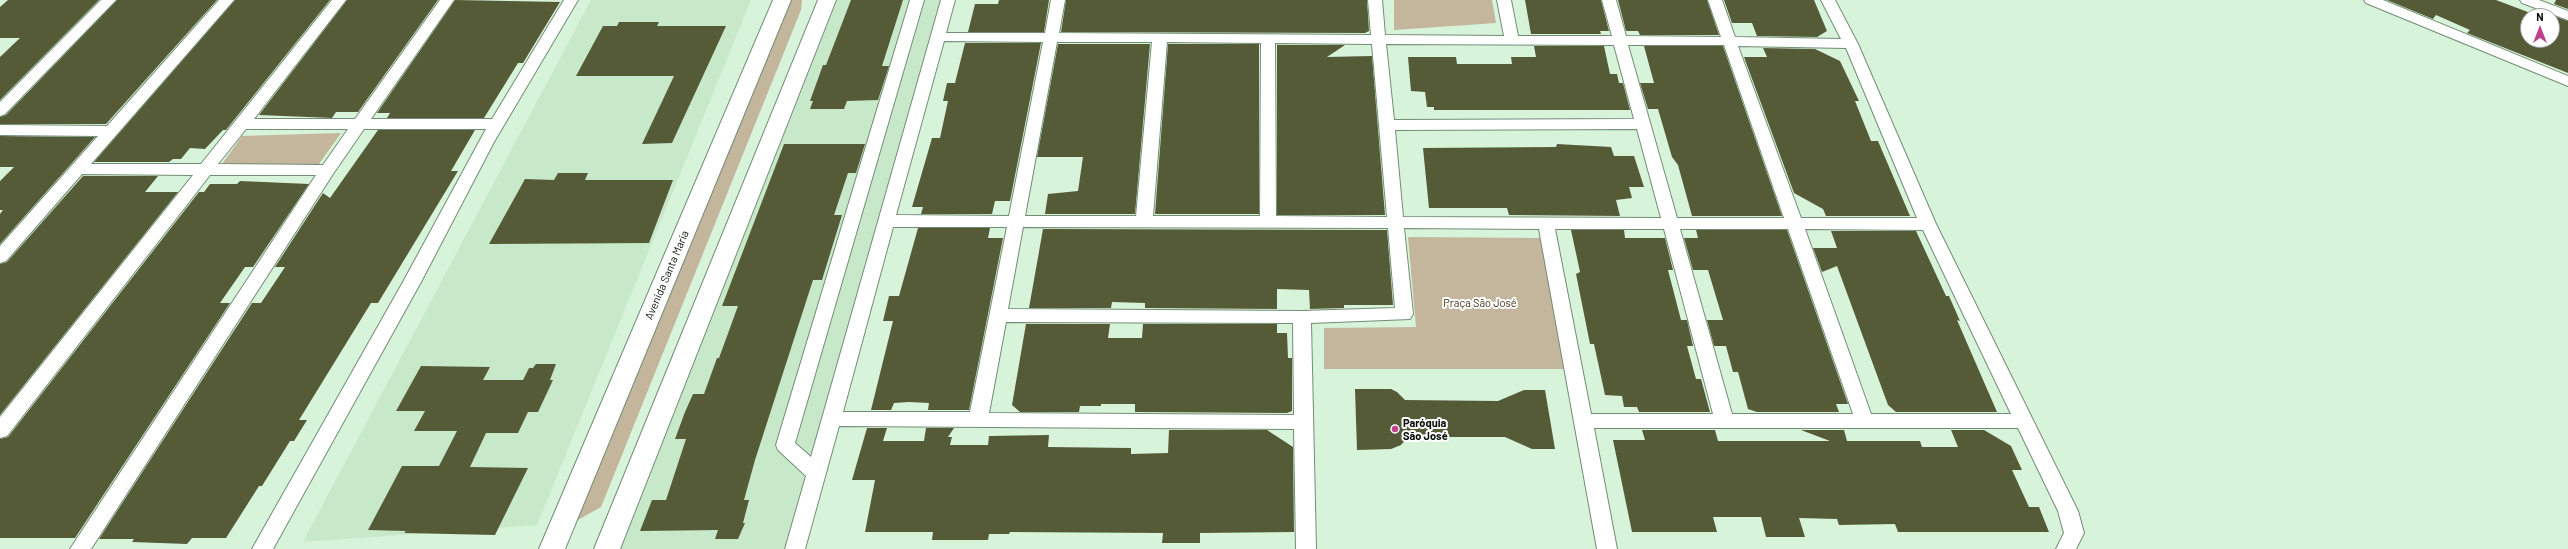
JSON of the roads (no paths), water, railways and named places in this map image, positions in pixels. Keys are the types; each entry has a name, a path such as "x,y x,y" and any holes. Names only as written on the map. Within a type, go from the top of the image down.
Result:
{"main road":[{"name":"Avenida Santa Maria","path":"552,549 782,0"},
{"path":"607,549 827,0"}],"street":[{"path":"0,111 109,0"},
{"path":"0,257 227,0"},
{"path":"0,431 339,0"},
{"path":"80,549 327,170 447,0"},
{"path":"262,549 412,282 497,124 571,0"},
{"path":"816,473 786,445 917,0"},
{"path":"795,549 948,0"},
{"path":"978,420 1058,0"},
{"path":"998,315 1302,317 1404,314 1394,222 1375,0"},
{"path":"1504,0 1512,40"},
{"path":"1609,0 1725,422"},
{"path":"1715,0 1865,422"},
{"path":"1828,0 1851,44 1928,224 2068,511 2074,533 2066,549"},
{"path":"2527,0 2568,16"},
{"path":"2375,1 2568,81"},
{"path":"938,37 1729,40 1851,44"},
{"path":"1144,221 1160,38"},
{"path":"1268,38 1268,222"},
{"path":"242,124 497,124"},
{"path":"1386,125 1642,124"},
{"path":"0,130 110,131"},
{"path":"77,169 327,170"},
{"path":"886,221 1794,222 1928,224"},
{"path":"1546,222 1608,549"},
{"path":"1302,317 1306,549"},
{"path":"831,419 1303,422"},
{"path":"1583,421 2025,421"}],"place":[{"name":"Paróquia São José","path":"1395,429"}],"park label":[{"name":"Praça São José","path":"1480,303"}]}
